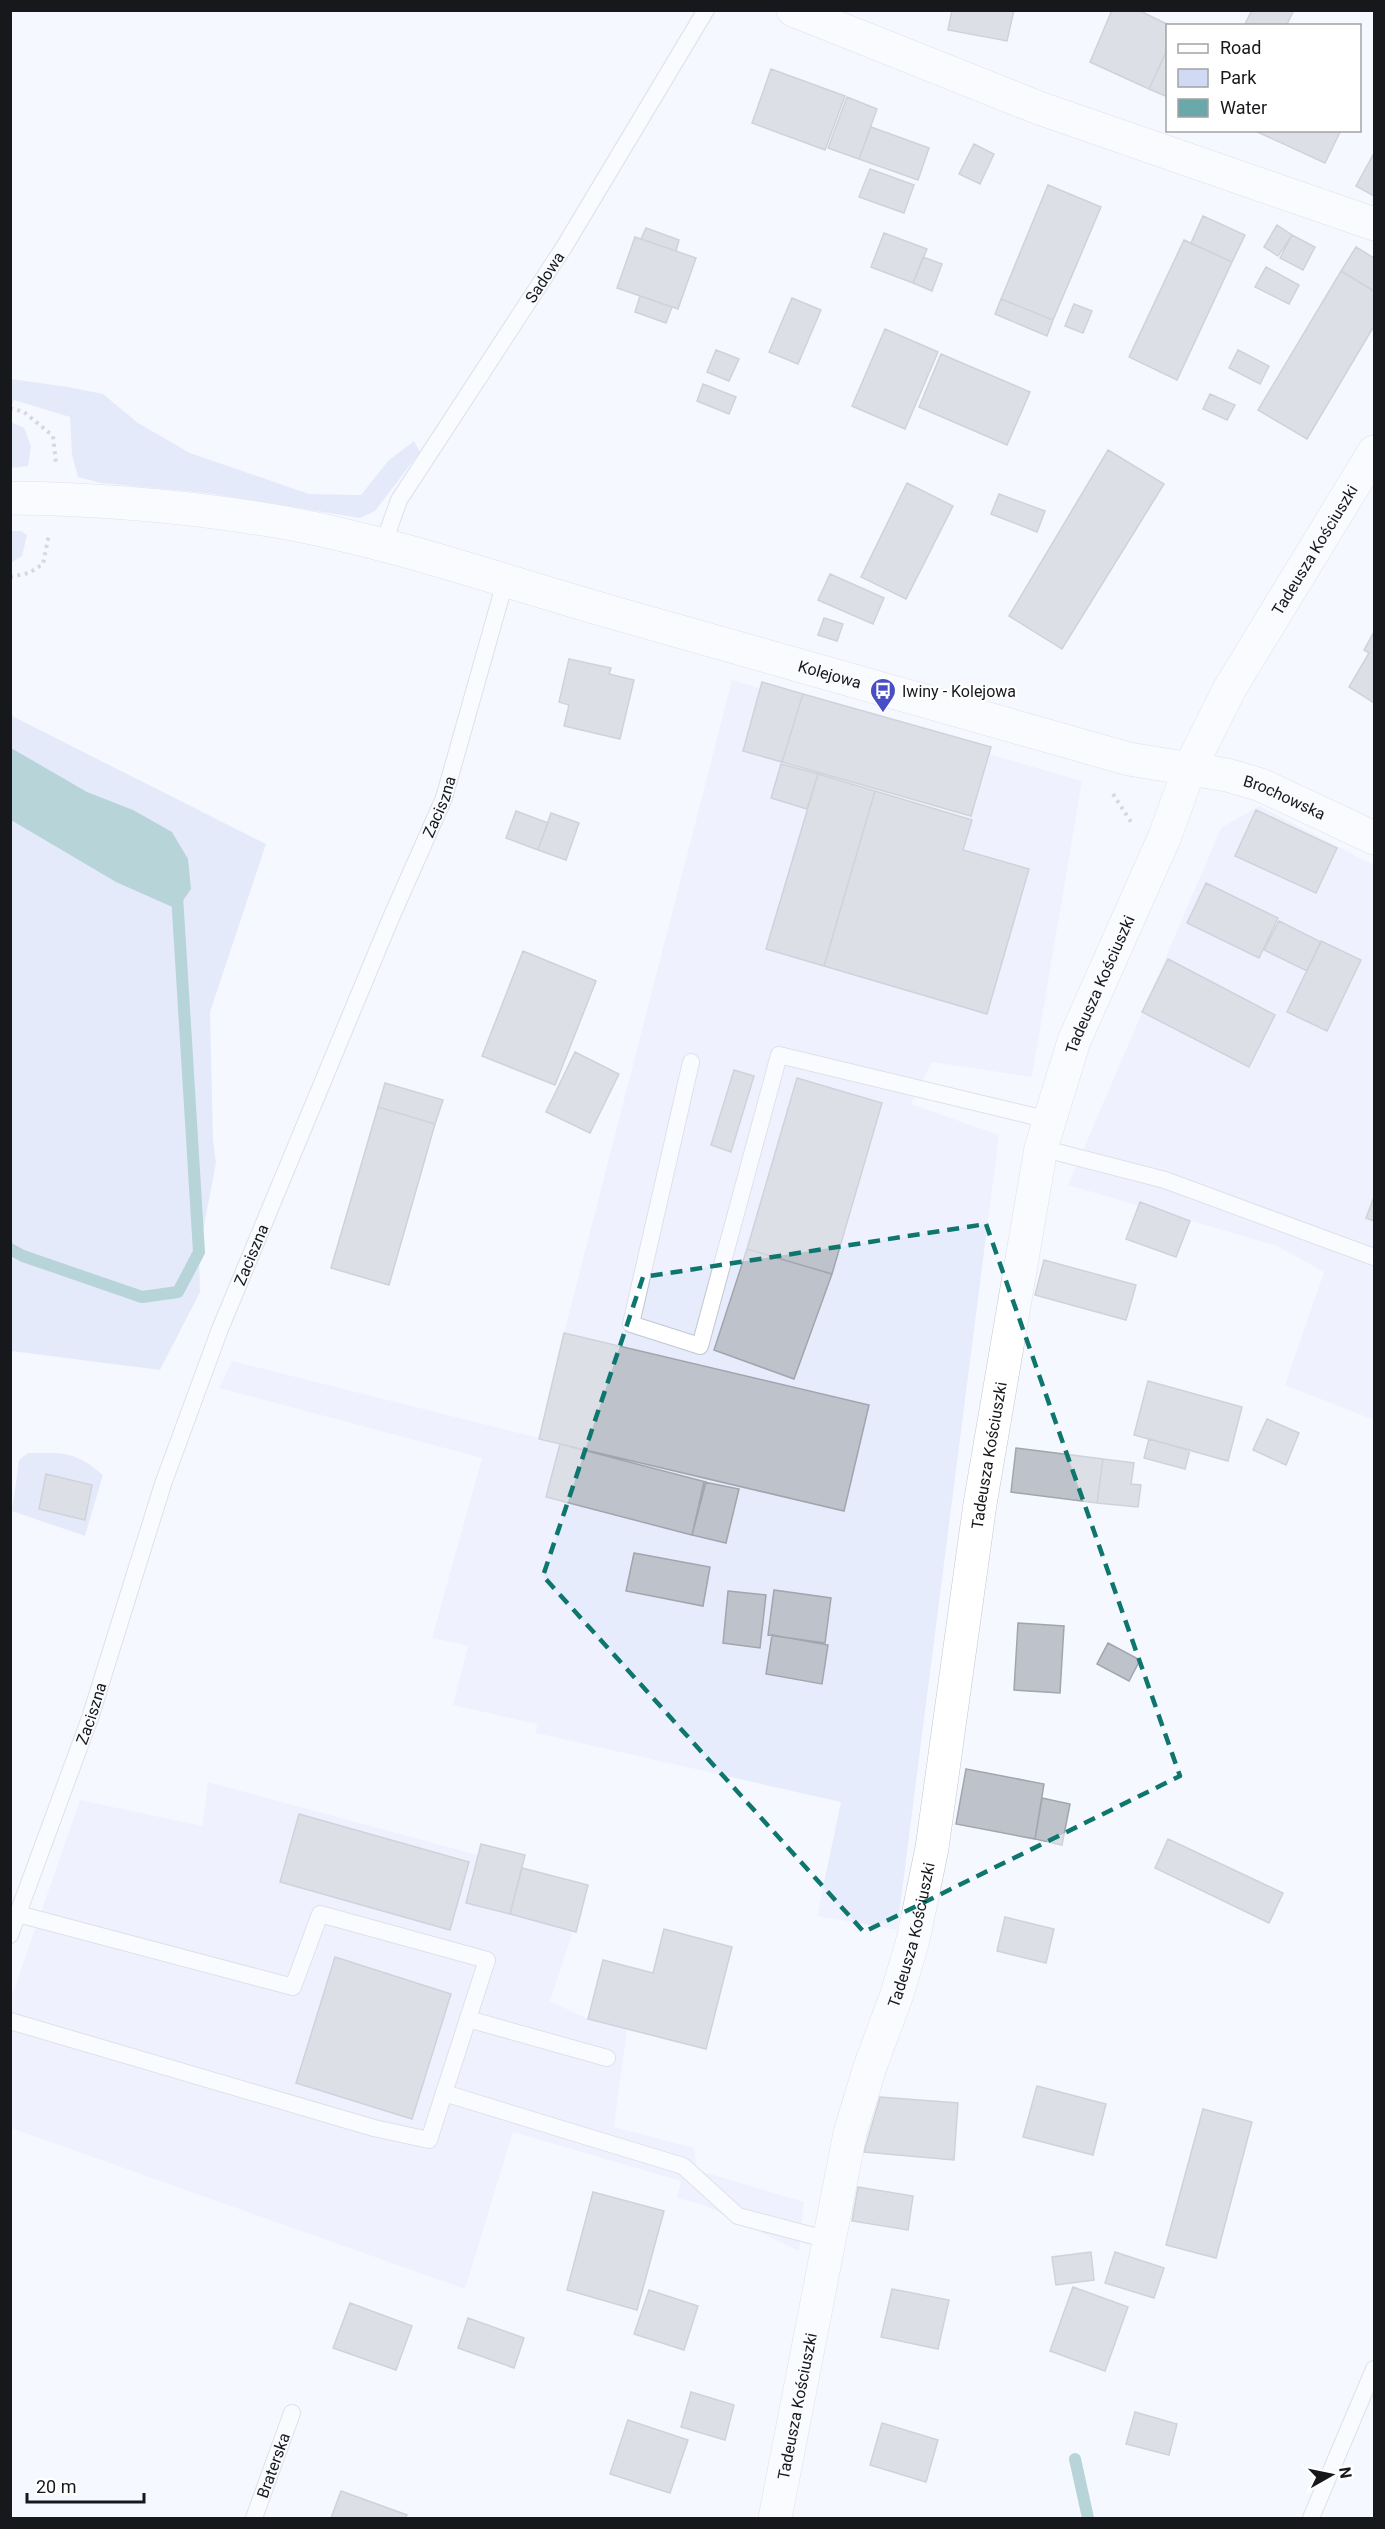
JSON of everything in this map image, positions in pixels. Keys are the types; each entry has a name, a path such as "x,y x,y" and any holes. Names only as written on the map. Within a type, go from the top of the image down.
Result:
{"street":[{"path":"793,10 1040,108 1374,224"},
{"name":"Tadeusza Kościuszki","path":"775,2518 850,2133 913,1940 932,1848 980,1504 1045,1134 1074,1041 1165,836 1189,770 1230,688 1374,452"},
{"name":"Kolejowa","path":"10,498 192,509 282,522 383,545 1129,759 1189,770"},
{"name":"Brochowska","path":"1189,770 1227,775 1261,785 1374,838"}],"lane":[{"name":"Sadowa","path":"383,545 399,500 564,247 706,10"},
{"name":"Zaciszna","path":"10,1935 90,1718 163,1484 216,1340 390,920 444,798 506,582"},
{"path":"691,1062 631,1324 700,1346 778,1055 1045,1134 1374,1257"},
{"path":"10,2021 374,2128 429,2140 487,1960 320,1914 292,1987 18,1914"},
{"path":"468,2019 607,2058"},
{"path":"444,2093 683,2166 738,2216 829,2240"},
{"path":"1311,2518 1374,2369"},
{"name":"Braterska","path":"254,2518 292,2413"}],"path":[{"path":"10,408 24,412 53,436 56,467 51,524 43,564 29,573 10,577"}],"highlighted area":[{"path":"986,1224 1180,1776 864,1932 543,1576 643,1277"}],"shaded area":[{"path":"732,680 1082,781 1032,1077 932,1062 911,1104 999,1135 897,1930 817,1916 841,1802 536,1733 537,1724 453,1705 468,1646 432,1638 482,1458 219,1388 232,1361 539,1438"},
{"path":"1259,806 1374,865 1374,1420 1285,1385 1324,1272 1277,1246 1068,1185 1221,828"},
{"path":"208,1782 588,1885 550,2001 588,2019 627,2029 614,2127 694,2148 697,2170 804,2202 799,2251 704,2205 677,2198 681,2181 513,2132 465,2289 11,2128 11,1998 80,1800 202,1826"}],"green space":[{"path":"11,379 103,394 138,423 190,453 309,494 361,495 388,461 414,441 420,452 375,511 360,518 206,493 101,483 78,477 72,455 70,417 14,400 11,407"},
{"path":"11,422 24,428 31,446 28,466 11,468"},
{"path":"10,531 21,531 27,535 22,556 11,563"},
{"path":"10,715 266,844 210,1012 213,1140 216,1163 199,1252 200,1292 160,1370 11,1351"},
{"path":"28,1453 51,1453 76,1457 103,1475 85,1536 12,1511 19,1460"}],"water":[{"path":"11,748 87,792 133,810 172,832 188,859 191,889 177,909 116,882 11,820"}],"building":[{"path":"952,10 1014,10 1007,41 948,30"},
{"path":"1112,10 1138,10 1167,24 1166,52 1149,89 1090,62"},
{"path":"1252,10 1294,10 1287,24 1245,24"},
{"path":"1166,52 1166,96 1149,89"},
{"path":"771,69 845,96 825,150 752,123"},
{"path":"847,97 877,109 859,159 828,148"},
{"path":"871,127 929,148 918,180 859,159"},
{"path":"1257,132 1340,132 1325,163"},
{"path":"974,144 994,154 980,184 959,174"},
{"path":"1374,153 1374,196 1356,186"},
{"path":"870,169 914,185 904,213 859,197"},
{"path":"1048,185 1101,207 1053,320 1001,299"},
{"path":"1203,216 1245,235 1232,262 1191,243"},
{"path":"1277,225 1292,235 1278,256 1264,247"},
{"path":"646,228 679,240 676,251 641,239"},
{"path":"884,233 927,249 913,283 871,267"},
{"path":"1292,235 1315,247 1303,270 1280,258"},
{"path":"635,237 696,258 678,309 617,288"},
{"path":"1184,240 1232,262 1177,380 1129,357"},
{"path":"1356,247 1374,258 1374,291 1341,271"},
{"path":"923,257 942,264 932,291 913,283"},
{"path":"1266,267 1299,285 1289,304 1255,287"},
{"path":"1341,271 1374,291 1374,326 1307,439 1258,410"},
{"path":"640,296 672,307 666,323 635,312"},
{"path":"792,298 821,310 798,364 769,352"},
{"path":"1001,299 1053,320 1047,336 995,314"},
{"path":"1074,304 1092,311 1083,333 1065,326"},
{"path":"885,329 938,352 905,429 852,406"},
{"path":"716,350 739,359 729,381 707,372"},
{"path":"1238,350 1269,366 1260,384 1229,368"},
{"path":"941,354 1030,392 1007,445 919,407"},
{"path":"703,384 736,397 729,414 697,401"},
{"path":"1210,394 1235,405 1227,420 1203,409"},
{"path":"1108,450 1164,484 1062,649 1009,616"},
{"path":"907,483 953,506 906,599 861,577"},
{"path":"999,494 1045,511 1037,532 991,514"},
{"path":"830,574 884,598 873,624 818,600"},
{"path":"824,618 843,624 837,641 818,635"},
{"path":"1374,632 1374,703 1349,687 1369,653 1364,650"},
{"path":"569,659 611,668 609,674 634,680 620,739 564,726 569,705 559,702"},
{"path":"762,682 803,694 782,762 743,751"},
{"path":"803,694 991,747 971,816 782,762"},
{"path":"781,764 818,774 807,809 771,798"},
{"path":"818,774 875,791 824,966 766,949"},
{"path":"875,791 972,820 963,850 1029,869 987,1014 824,966"},
{"path":"1256,810 1337,848 1316,893 1235,856"},
{"path":"516,811 548,823 538,850 506,838"},
{"path":"551,813 579,823 566,860 538,850"},
{"path":"1206,883 1278,918 1259,958 1187,923"},
{"path":"1279,921 1321,942 1307,971 1264,950"},
{"path":"1321,941 1361,960 1327,1031 1287,1012"},
{"path":"523,951 596,981 555,1085 482,1056"},
{"path":"1168,959 1275,1015 1249,1067 1142,1012"},
{"path":"575,1052 619,1074 590,1133 546,1112"},
{"path":"734,1070 754,1076 731,1152 711,1145"},
{"path":"797,1078 882,1103 832,1274 747,1249"},
{"path":"385,1083 443,1100 435,1124 378,1107"},
{"path":"378,1107 435,1124 389,1285 331,1268"},
{"path":"1374,1197 1374,1221 1366,1218"},
{"path":"1140,1202 1190,1221 1176,1257 1126,1239"},
{"path":"747,1249 832,1274 794,1379 714,1350"},
{"path":"1044,1260 1136,1285 1126,1320 1035,1295"},
{"path":"564,1333 869,1405 844,1511 539,1439"},
{"path":"1148,1381 1242,1407 1228,1461 1134,1435"},
{"path":"1267,1419 1299,1433 1286,1465 1253,1450"},
{"path":"1149,1439 1190,1450 1185,1469 1144,1458"},
{"path":"560,1444 706,1482 692,1535 546,1497"},
{"path":"1016,1448 1103,1459 1097,1503 1011,1492"},
{"path":"1103,1459 1134,1463 1131,1484 1141,1485 1138,1507 1097,1503"},
{"path":"46,1474 92,1485 85,1520 39,1509"},
{"path":"704,1482 739,1489 726,1543 692,1535"},
{"path":"634,1553 710,1567 703,1606 626,1591"},
{"path":"774,1590 831,1598 825,1643 768,1635"},
{"path":"728,1591 766,1595 760,1648 723,1643"},
{"path":"1018,1623 1064,1626 1060,1693 1014,1690"},
{"path":"772,1635 828,1645 822,1684 766,1674"},
{"path":"1108,1643 1140,1660 1129,1681 1097,1664"},
{"path":"966,1769 1044,1784 1035,1839 956,1824"},
{"path":"1042,1798 1070,1804 1062,1845 1035,1839"},
{"path":"299,1814 469,1862 450,1930 280,1882"},
{"path":"1168,1839 1283,1893 1269,1923 1155,1868"},
{"path":"481,1844 525,1855 510,1914 466,1903"},
{"path":"522,1868 588,1885 576,1932 510,1914"},
{"path":"1005,1917 1054,1929 1046,1963 997,1951"},
{"path":"664,1929 732,1947 706,2049 588,2019 603,1960 653,1973"},
{"path":"335,1957 451,1994 412,2119 296,2083"},
{"path":"1037,2086 1106,2104 1093,2155 1023,2137"},
{"path":"880,2097 958,2103 954,2160 864,2152"},
{"path":"1203,2109 1252,2122 1216,2258 1166,2245"},
{"path":"858,2187 913,2196 908,2230 852,2221"},
{"path":"593,2192 664,2211 637,2310 567,2290"},
{"path":"1091,2252 1094,2280 1056,2285 1052,2257"},
{"path":"1115,2252 1164,2268 1154,2298 1105,2283"},
{"path":"1073,2287 1128,2307 1105,2371 1050,2351"},
{"path":"892,2289 949,2300 938,2349 881,2337"},
{"path":"649,2290 698,2306 684,2350 634,2334"},
{"path":"350,2303 412,2326 396,2370 333,2348"},
{"path":"468,2318 524,2338 514,2368 458,2348"},
{"path":"691,2392 734,2405 725,2440 681,2427"},
{"path":"1135,2412 1177,2424 1169,2455 1126,2444"},
{"path":"628,2420 688,2440 670,2493 610,2474"},
{"path":"882,2423 938,2440 926,2482 870,2465"},
{"path":"341,2491 407,2515 405,2518 331,2518"}],"waterway":[{"path":"10,1249 23,1256 142,1297 178,1292 199,1252 177,895"},
{"path":"1075,2459 1088,2518"}],"place":[{"name":"Iwiny - Kolejowa","path":"883,714"}]}
